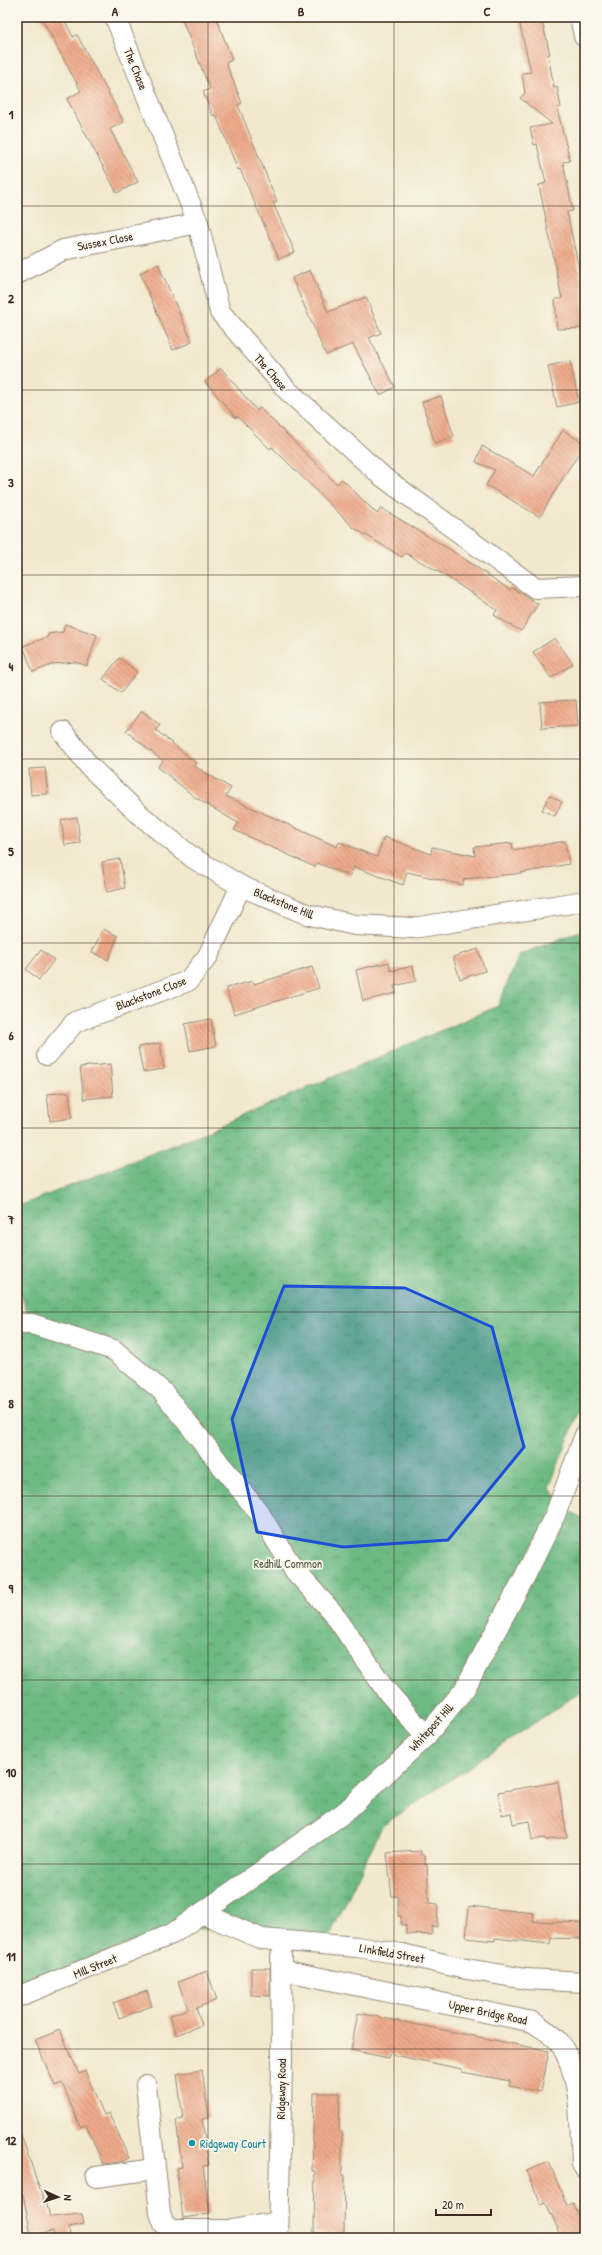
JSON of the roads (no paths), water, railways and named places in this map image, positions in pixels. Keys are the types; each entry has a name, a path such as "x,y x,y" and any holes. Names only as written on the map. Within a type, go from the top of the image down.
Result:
{"main road":[{"path":"581,17 585,36"}],"street":[{"name":"The Chase","path":"115,17 198,224 220,312 287,390 383,477 535,588 585,586"},
{"name":"Sussex Close","path":"17,274 63,250 198,224"},
{"name":"Blackstone Hill","path":"63,732 90,767 139,814 193,858 241,886 306,914 355,925 413,928 585,902"},
{"name":"Blackstone Close","path":"47,1055 75,1022 188,981 208,956 241,886"},
{"path":"17,1324 32,1324 114,1350 164,1392 260,1514 294,1570 334,1614 385,1689 426,1736"},
{"name":"Whitepost Hill","path":"172,1934 345,1812 426,1736 464,1690 525,1576 555,1515 585,1435"},
{"name":"Linkfield Street","path":"202,1913 262,1938 357,1947 402,1954 461,1968 526,1979 585,1982"},
{"name":"Mill Street","path":"17,1997 172,1934"},
{"name":"Ridgeway Road","path":"278,2230 282,2065 281,1940"},
{"name":"Upper Bridge Road","path":"282,1970 533,2022 559,2042 573,2070 579,2113 582,2164 585,2169"},
{"path":"17,1990 43,1987"},
{"path":"146,2085 160,2213 164,2224 173,2230 278,2230"},
{"path":"96,2177 155,2169"}],"place":[{"name":"Ridgeway Court","path":"192,2143"}],"park label":[{"name":"Redhill Common","path":"288,1563"}]}
